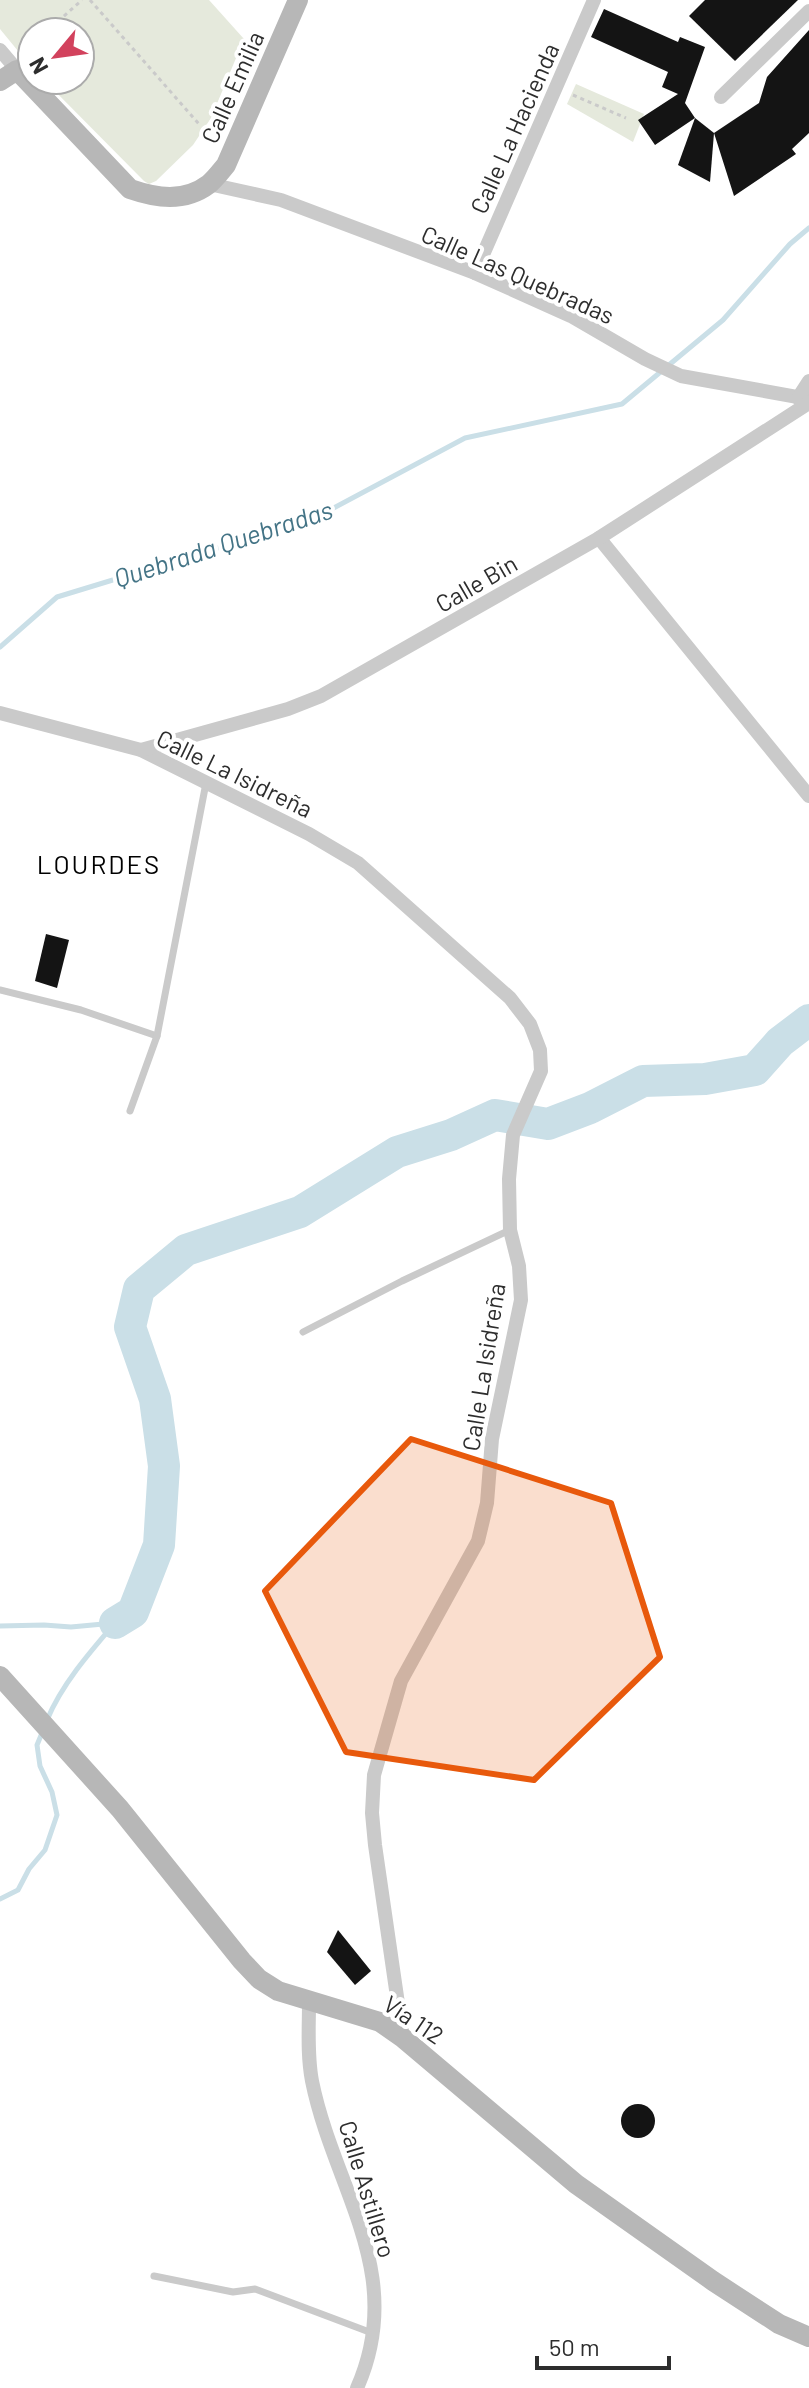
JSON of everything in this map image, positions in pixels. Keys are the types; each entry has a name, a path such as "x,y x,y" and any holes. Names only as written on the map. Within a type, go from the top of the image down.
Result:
{"main road":[{"name":"Calle Emilia","path":"209,184 226,165 298,0"},
{"path":"8,76 130,189 153,197 184,197 209,184"},
{"name":"Vía 112","path":"0,1676 120,1809 259,1979 278,1991 380,2022 576,2184 713,2281 779,2324 809,2337"}],"street":[{"name":"Calle La Hacienda","path":"475,273 594,0"},
{"path":"721,97 809,11"},
{"path":"0,50 8,76"},
{"name":"Calle Las Quebradas","path":"209,184 281,200 475,273 571,316 681,376 805,400"},
{"path":"805,400 809,381"},
{"name":"Calle Bin","path":"141,750 288,709 321,696 599,538 805,400"},
{"path":"599,538 809,796"},
{"name":"Calle La Isidreña","path":"0,713 141,750 309,834 358,863 510,998 530,1024 540,1050 541,1071 513,1135 509,1179 510,1230 519,1266 521,1300 492,1439 487,1503 478,1541 401,1681 374,1775 372,1813 375,1845 403,2038"},
{"name":"Calle Astillero","path":"309,2002 308,2049 312,2081 327,2135 368,2248 376,2304 368,2362 357,2388"}],"lane":[{"path":"130,1111 157,1036 206,781"},
{"path":"0,990 81,1010 157,1036"},
{"path":"303,1332 510,1230"},
{"path":"154,2276 233,2292 255,2289 372,2333"}],"path":[{"path":"64,16 82,0"},
{"path":"90,0 199,124"},
{"path":"573,95 626,118"},
{"path":"585,106 587,101"}],"highlighted area":[{"path":"411,1439 611,1503 660,1657 534,1780 346,1752 265,1591"}],"shaded area":[{"path":"0,0 209,0 244,39 211,118 193,145 149,184 60,96 96,96 96,16 16,16 16,48 0,29"},
{"path":"576,84 644,114 633,142 567,104"}],"building":[{"path":"705,0 798,0 735,61 689,16"},
{"path":"604,9 678,42 680,37 705,47 685,103 695,118 655,145 638,120 678,94 662,87 668,72 591,37"},
{"path":"809,30 809,133 792,149 796,154 734,196 714,133 759,103 767,77"},
{"path":"695,118 714,133 710,182 678,165"},
{"path":"46,934 69,940 57,988 35,981"},
{"path":"338,1930 371,1971 355,1985 327,1952"},
{"path":"638,2104 650,2109 655,2121 650,2133 638,2138 626,2133 621,2121 626,2109"}],"waterway":[{"name":"Quebrada Quebradas","path":"0,647 57,597 313,519 465,438 622,404 723,320 790,244 809,228"},
{"path":"115,1623 133,1612 159,1545 164,1466 155,1399 130,1327 139,1289 186,1250 300,1212 397,1152 451,1135 495,1115 548,1124 590,1108 643,1081 705,1079 755,1070 780,1042 809,1020"},
{"path":"0,1626 71,1627 114,1623"},
{"path":"47,1720 69,1681 115,1623"},
{"path":"0,1899 18,1890 29,1869 45,1850 57,1815 52,1792 40,1766 37,1745 42,1733"}],"district":[{"name":"LOURDES","path":"99,863"}]}
